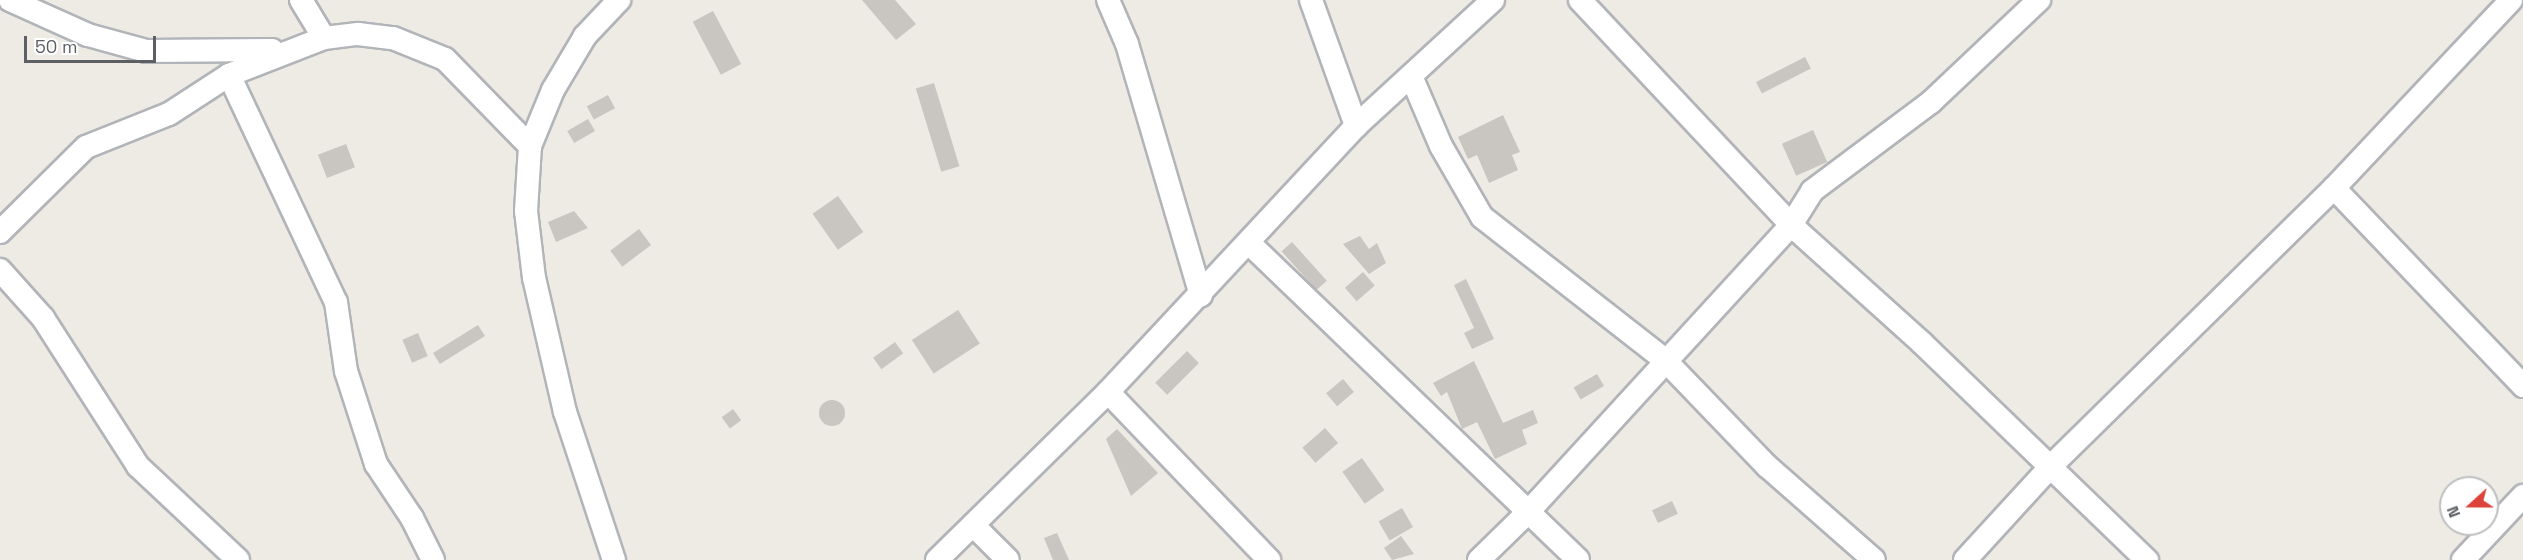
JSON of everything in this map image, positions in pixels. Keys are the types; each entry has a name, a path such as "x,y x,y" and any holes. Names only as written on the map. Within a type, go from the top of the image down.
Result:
{"street":[{"path":"10,0 88,35 146,51 219,54 286,50"},
{"path":"301,0 324,39"},
{"path":"1108,0 1127,45 1201,296"},
{"path":"1311,0 1356,126"},
{"path":"937,560 1108,392 1201,296 1356,126 1493,0"},
{"path":"1580,0 1791,225 2051,466 2147,560"},
{"path":"1479,560 1529,511 1664,359 1791,225 1812,191 1930,102 2038,0"},
{"path":"1965,560 2051,466 2334,188 2511,0"},
{"path":"614,560 566,412 534,278 526,211 530,146 553,90 585,36 622,1"},
{"path":"0,232 86,147 169,114 229,75 286,50 324,39 358,34 393,38 445,59 530,146"},
{"path":"229,75 336,302 346,371 376,464 412,518 433,560"},
{"path":"1411,76 1441,146 1482,218 1664,359 1767,466 1874,560"},
{"path":"2334,188 2523,386"},
{"path":"1250,244 1578,560"},
{"path":"0,270 43,318 138,466 237,560"},
{"path":"1108,392 1269,560"},
{"path":"2463,560 2523,496"},
{"path":"974,525 1008,560"}],"building":[{"path":"862,0 895,0 916,24 896,40"},
{"path":"713,11 741,64 721,75 693,22"},
{"path":"1805,57 1811,69 1762,94 1756,82"},
{"path":"934,83 959,166 941,172 916,89"},
{"path":"608,95 615,108 594,120 587,106"},
{"path":"1503,115 1520,152 1512,155 1518,170 1489,183 1477,155 1468,159 1458,137"},
{"path":"588,119 595,131 574,143 567,131"},
{"path":"1813,130 1827,162 1796,176 1782,144"},
{"path":"346,144 355,167 327,178 318,155"},
{"path":"838,196 863,232 838,250 813,214"},
{"path":"574,211 588,228 556,242 548,222"},
{"path":"639,229 651,245 622,267 610,251"},
{"path":"1360,236 1369,249 1377,243 1386,263 1369,274 1343,244"},
{"path":"1292,242 1327,281 1316,290 1282,251"},
{"path":"1363,272 1375,286 1357,301 1345,288"},
{"path":"1466,279 1494,339 1472,349 1464,333 1474,328 1454,285"},
{"path":"958,310 980,344 934,374 912,340"},
{"path":"478,325 485,336 440,364 433,353"},
{"path":"418,333 428,356 412,363 402,340"},
{"path":"895,342 903,353 881,369 873,358"},
{"path":"1187,351 1199,363 1167,395 1155,383"},
{"path":"1474,361 1503,423 1533,410 1538,423 1522,430 1527,444 1495,459 1477,422 1462,429 1447,392 1441,396 1433,383"},
{"path":"1597,374 1604,386 1581,400 1574,388"},
{"path":"1343,379 1354,392 1337,406 1326,393"},
{"path":"832,400 841,404 845,413 841,422 832,426 823,422 819,413 823,404"},
{"path":"733,409 741,420 730,429 722,417"},
{"path":"1325,428 1338,443 1315,463 1302,448"},
{"path":"1117,429 1158,473 1131,496 1106,439"},
{"path":"1362,458 1384,490 1365,504 1342,472"},
{"path":"1672,501 1678,514 1658,523 1652,510"},
{"path":"1402,508 1413,527 1390,541 1379,522"},
{"path":"1057,533 1069,560 1053,560 1044,538"},
{"path":"1401,536 1414,554 1392,560 1384,548"}]}
